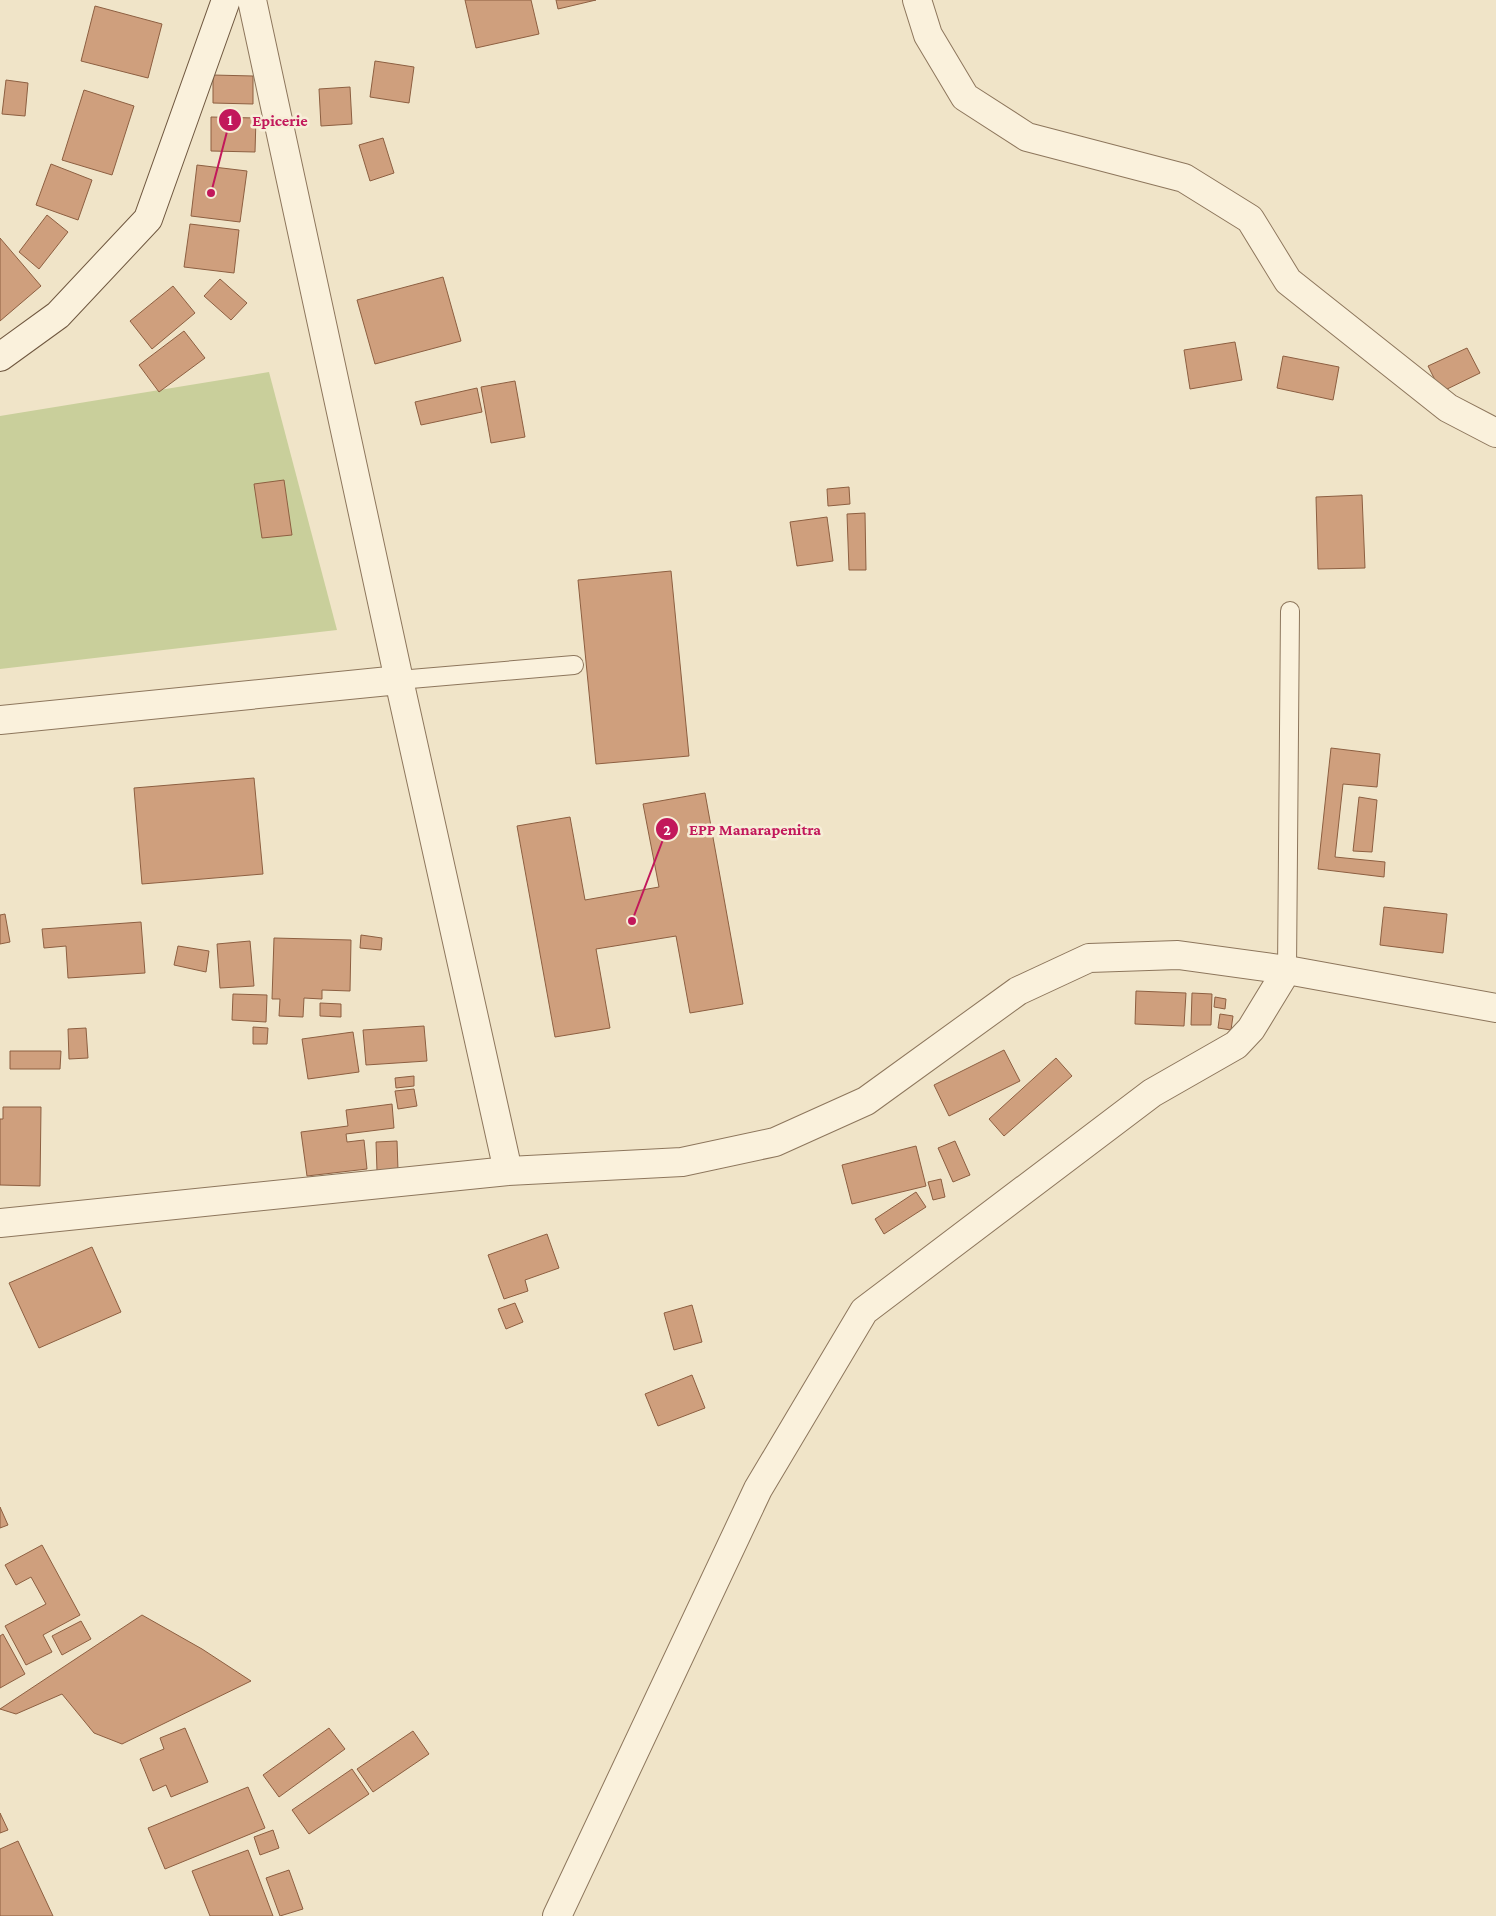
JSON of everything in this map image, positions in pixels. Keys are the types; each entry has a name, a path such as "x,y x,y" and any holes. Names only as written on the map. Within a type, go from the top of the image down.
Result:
{"street":[{"path":"0,357 58,315 148,219 226,0"},
{"path":"252,0 399,680 508,1171"},
{"path":"917,0 928,35 965,97 1027,137 1184,178 1250,219 1288,281 1448,408 1496,433"},
{"path":"0,720 399,680"},
{"path":"0,1223 508,1171 682,1162 775,1142 866,1101 1018,992 1089,958 1178,955 1287,970 1496,1008"},
{"path":"557,1916 758,1489 864,1311 1152,1093 1236,1045 1250,1030 1287,970"}],"lane":[{"path":"1287,970 1290,611"},
{"path":"399,680 574,665"}],"green space":[{"path":"269,372 337,630 0,669 0,416"}],"building":[{"path":"465,0 531,0 539,34 476,48"},
{"path":"556,0 596,0 558,9"},
{"path":"95,6 162,24 148,78 81,61"},
{"path":"375,61 414,67 409,103 370,97"},
{"path":"213,75 253,76 253,104 213,103"},
{"path":"6,80 28,83 25,116 2,114"},
{"path":"350,87 352,124 321,126 319,89"},
{"path":"84,90 134,106 112,175 62,160"},
{"path":"211,117 256,118 255,152 211,151"},
{"path":"383,138 394,173 370,181 359,145"},
{"path":"51,164 92,180 78,220 36,205"},
{"path":"197,165 247,171 240,222 191,216"},
{"path":"47,215 68,232 39,269 19,252"},
{"path":"190,224 239,230 234,273 184,267"},
{"path":"0,238 41,286 0,321"},
{"path":"443,277 461,341 375,364 357,300"},
{"path":"220,279 247,303 231,320 204,296"},
{"path":"173,286 195,313 152,349 130,321"},
{"path":"184,331 205,358 159,392 139,365"},
{"path":"1235,342 1242,380 1190,389 1184,350"},
{"path":"1467,348 1480,373 1441,392 1428,366"},
{"path":"1283,356 1339,367 1333,400 1277,388"},
{"path":"515,381 525,437 491,443 481,387"},
{"path":"477,388 482,412 421,425 415,402"},
{"path":"284,480 292,535 262,538 254,484"},
{"path":"849,487 850,504 828,506 827,489"},
{"path":"1362,495 1365,568 1318,569 1316,497"},
{"path":"865,513 866,570 849,570 847,514"},
{"path":"827,517 833,561 797,566 790,522"},
{"path":"671,571 689,756 596,764 578,580"},
{"path":"1331,748 1380,754 1377,787 1343,784 1335,857 1385,862 1384,877 1318,869"},
{"path":"254,778 263,874 142,884 134,788"},
{"path":"705,793 743,1004 690,1013 676,936 596,949 610,1028 555,1037 517,826 570,817 585,900 659,887 643,804"},
{"path":"1359,797 1377,800 1372,852 1353,851"},
{"path":"1384,907 1447,914 1443,953 1380,945"},
{"path":"5,914 10,942 0,944 0,915"},
{"path":"141,922 145,973 68,978 66,946 44,948 42,929"},
{"path":"361,935 382,938 381,950 360,948"},
{"path":"274,938 351,940 350,991 322,990 322,999 304,998 303,1017 279,1016 280,999 272,999"},
{"path":"250,941 254,986 220,988 217,944"},
{"path":"178,946 209,951 206,972 174,965"},
{"path":"1136,991 1186,993 1184,1026 1135,1024"},
{"path":"1192,993 1212,994 1211,1025 1191,1025"},
{"path":"233,994 267,995 266,1022 232,1020"},
{"path":"1215,997 1226,999 1225,1009 1214,1007"},
{"path":"320,1003 341,1004 341,1017 320,1016"},
{"path":"1220,1014 1233,1016 1231,1030 1218,1028"},
{"path":"424,1026 427,1061 366,1065 363,1030"},
{"path":"253,1027 268,1028 267,1044 253,1044"},
{"path":"86,1028 88,1058 69,1059 68,1029"},
{"path":"353,1032 359,1072 308,1079 302,1039"},
{"path":"1004,1050 1020,1081 949,1116 934,1085"},
{"path":"10,1051 61,1051 60,1069 10,1069"},
{"path":"1056,1058 1072,1076 1004,1136 989,1119"},
{"path":"414,1076 414,1086 396,1088 395,1078"},
{"path":"414,1089 417,1106 398,1109 395,1091"},
{"path":"392,1104 394,1128 346,1134 347,1142 364,1140 367,1169 307,1176 301,1132 348,1126 346,1110"},
{"path":"3,1107 41,1107 40,1186 0,1185 0,1119 3,1119"},
{"path":"397,1141 398,1170 377,1171 376,1142"},
{"path":"955,1141 970,1175 953,1182 938,1148"},
{"path":"916,1146 926,1186 852,1204 842,1165"},
{"path":"941,1179 945,1197 933,1200 928,1182"},
{"path":"916,1192 926,1207 884,1234 875,1219"},
{"path":"547,1234 559,1268 525,1280 528,1291 504,1299 488,1255"},
{"path":"92,1247 121,1312 39,1348 9,1283"},
{"path":"515,1303 523,1322 506,1329 498,1309"},
{"path":"692,1305 702,1342 674,1350 664,1313"},
{"path":"692,1375 705,1408 658,1426 645,1394"},
{"path":"0,1507 8,1525 0,1528"},
{"path":"42,1545 80,1615 43,1635 52,1652 26,1665 5,1626 46,1604 31,1577 16,1585 5,1565"},
{"path":"142,1615 202,1649 251,1681 122,1744 94,1733 62,1694 16,1714 0,1709"},
{"path":"81,1621 91,1639 62,1655 52,1636"},
{"path":"3,1634 25,1674 0,1688 0,1636"},
{"path":"185,1728 208,1782 171,1797 166,1785 153,1791 140,1759 164,1749 160,1738"},
{"path":"329,1728 345,1749 279,1797 263,1775"},
{"path":"413,1731 429,1754 373,1792 357,1769"},
{"path":"352,1769 369,1794 309,1834 292,1810"},
{"path":"248,1787 265,1828 165,1869 148,1828"},
{"path":"0,1813 8,1830 0,1833"},
{"path":"273,1830 279,1848 260,1855 254,1837"},
{"path":"18,1841 53,1916 0,1916 0,1849"},
{"path":"248,1850 273,1916 210,1916 192,1871"},
{"path":"289,1870 303,1909 280,1916 266,1878"}],"place":[{"name":"Epicerie","path":"211,193"},
{"name":"EPP Manarapenitra","path":"632,921"}]}
